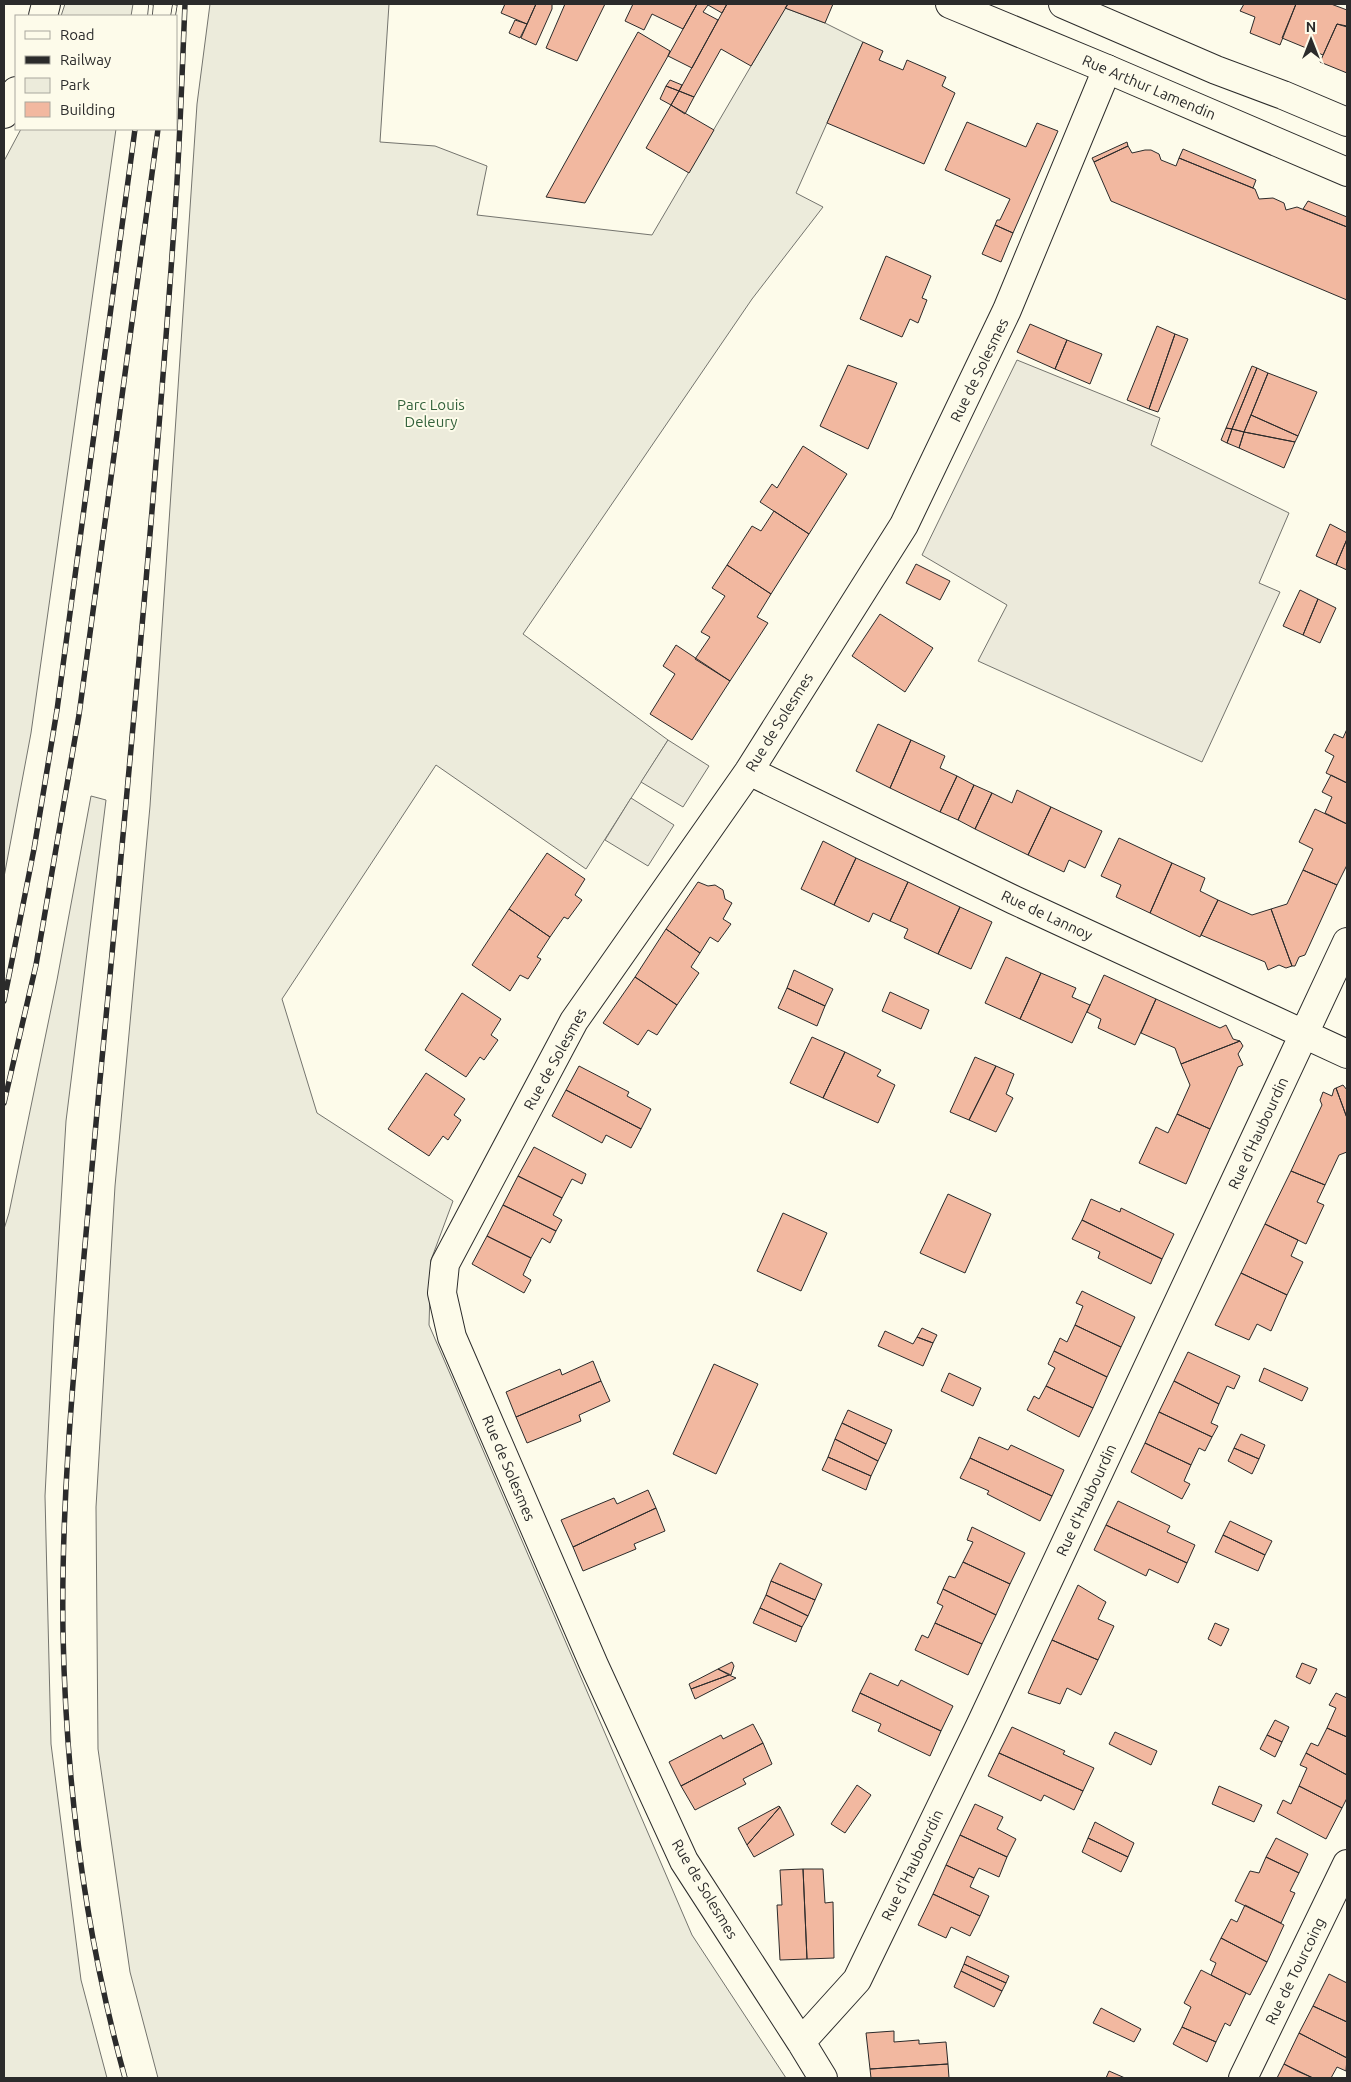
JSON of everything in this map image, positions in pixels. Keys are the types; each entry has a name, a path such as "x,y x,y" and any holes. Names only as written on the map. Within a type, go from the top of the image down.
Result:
{"street":[{"name":"Rue Arthur Lamendin","path":"950,4 1107,68 1347,172"},
{"path":"1063,4 1216,70 1347,122"},
{"name":"Rue de Solesmes","path":"823,2078 802,2042 684,1861 594,1665 456,1346 442,1293 445,1264 574,1021 749,771 904,525 1007,310 1107,68"},
{"path":"4,114 15,93"},
{"name":"Rue de Lannoy","path":"749,771 1014,900 1347,1054"},
{"name":"Rue d'Haubourdin","path":"802,2042 857,1980 980,1726 1347,942"},
{"name":"Rue de Tourcoing","path":"1243,2078 1347,1864"}],"green space":[{"path":"65,4 133,4 131,15 61,15"},
{"name":"Parc Louis Deleury","path":"210,4 389,4 380,142 435,146 487,166 477,215 652,235 785,8 825,23 863,42 796,193 823,207 752,299 523,634 668,740 586,869 436,765 282,999 317,1113 453,1201 431,1260 429,1325 692,1935 786,2078 158,2078 130,1972 98,1749 96,1507 115,1186 150,806 197,104"},
{"path":"20,130 116,130 31,733 4,877 4,161"},
{"path":"91,796 106,800 66,1121 45,1496 51,1744 81,1980 107,2078 4,2078 4,1229 9,1213 57,980"}],"shaded area":[{"path":"1017,360 1160,418 1151,445 1289,513 1259,583 1280,592 1202,762 978,661 1007,605 922,555"},
{"path":"668,740 709,766 683,807 641,782"},
{"path":"631,798 674,825 648,866 605,840"}],"building":[{"path":"505,4 536,4 527,24 501,13"},
{"path":"536,4 552,4 552,9 536,45 521,38"},
{"path":"565,4 605,4 577,61 546,48"},
{"path":"633,4 697,4 683,29 652,14 644,30 625,21"},
{"path":"697,4 727,4 722,13 708,5 703,12 718,20 692,68 668,56"},
{"path":"727,4 788,4 751,66 721,49 694,97 679,91"},
{"path":"788,4 833,4 825,23 785,8"},
{"path":"1244,4 1296,4 1280,45 1250,33 1255,17 1240,11"},
{"path":"1296,4 1331,4 1347,10 1347,27 1337,24 1323,55 1282,38"},
{"path":"515,20 527,24 520,38 509,33"},
{"path":"1337,24 1347,26 1347,73 1320,62"},
{"path":"638,32 670,51 668,56 585,203 546,197"},
{"path":"863,42 883,51 879,60 903,70 907,60 946,77 942,86 955,93 924,164 827,123"},
{"path":"670,80 682,85 679,91 666,86"},
{"path":"666,86 679,91 671,105 660,99"},
{"path":"679,91 694,97 685,114 671,105"},
{"path":"671,105 714,130 689,173 646,148"},
{"path":"967,122 1026,147 1037,123 1058,131 1013,233 995,225 997,220 1000,220 1010,199 945,170"},
{"path":"1127,142 1128,146 1094,162 1092,158"},
{"path":"1128,146 1132,153 1151,150 1159,154 1161,160 1176,166 1179,158 1255,189 1259,199 1273,198 1284,203 1286,210 1297,207 1347,227 1347,300 1111,201 1094,162"},
{"path":"1183,149 1256,180 1253,188 1179,158"},
{"path":"1308,201 1347,217 1347,227 1303,209"},
{"path":"995,225 1013,233 1001,262 982,254"},
{"path":"886,256 931,276 922,298 927,300 918,323 910,319 902,337 860,319"},
{"path":"1030,324 1067,340 1055,369 1017,352"},
{"path":"1157,326 1175,334 1149,409 1127,400"},
{"path":"1175,334 1188,339 1158,412 1149,409"},
{"path":"1067,340 1102,354 1090,384 1055,369"},
{"path":"848,365 897,383 868,449 820,426"},
{"path":"1252,366 1257,368 1232,429 1226,428"},
{"path":"1257,368 1268,373 1244,432 1232,429"},
{"path":"1268,373 1317,392 1298,436 1251,415"},
{"path":"1251,415 1298,436 1295,442 1244,432"},
{"path":"1226,428 1232,429 1227,443 1221,440"},
{"path":"1232,429 1244,432 1239,448 1227,443"},
{"path":"1244,432 1295,442 1284,468 1239,448"},
{"path":"803,446 847,474 809,534 760,502 772,484 777,488"},
{"path":"774,511 809,534 771,594 727,565 752,526 761,531"},
{"path":"1330,524 1347,533 1347,539 1336,565 1316,556"},
{"path":"1347,539 1347,570 1336,565"},
{"path":"916,564 950,581 940,600 906,583"},
{"path":"727,565 771,594 757,617 768,623 730,681 695,659 710,637 701,632 725,596 712,588"},
{"path":"1300,590 1318,599 1303,635 1283,626"},
{"path":"1318,599 1336,608 1320,643 1303,635"},
{"path":"880,614 933,648 905,692 852,656"},
{"path":"676,645 730,681 692,740 650,714 675,674 663,666"},
{"path":"878,724 911,740 890,788 856,771"},
{"path":"1347,729 1347,783 1326,773 1334,756 1325,751 1334,734 1343,738"},
{"path":"911,740 945,756 940,768 957,776 940,812 890,788"},
{"path":"1331,775 1347,783 1347,824 1325,813 1332,797 1322,792"},
{"path":"957,776 974,785 958,820 940,812"},
{"path":"974,785 992,793 975,829 958,820"},
{"path":"1017,790 1051,807 1028,855 975,829 992,793 1012,803"},
{"path":"1051,807 1102,831 1085,868 1069,860 1064,872 1028,855"},
{"path":"1315,809 1347,824 1347,865 1337,885 1303,870 1313,849 1299,842"},
{"path":"1119,838 1172,863 1150,913 1116,897 1121,885 1101,876"},
{"path":"823,841 856,858 834,905 801,889"},
{"path":"547,853 585,879 575,895 582,900 568,919 564,917 550,937 509,909"},
{"path":"856,858 908,882 890,921 873,913 869,922 834,905"},
{"path":"1172,863 1205,878 1200,891 1218,900 1200,937 1150,913"},
{"path":"1303,870 1337,885 1305,955 1299,957 1295,966 1292,966 1271,909 1287,904"},
{"path":"698,882 708,886 715,885 723,890 725,899 732,903 723,919 731,924 718,942 710,937 700,953 666,929"},
{"path":"908,882 960,907 938,954 904,938 908,929 890,921"},
{"path":"1218,900 1252,915 1271,909 1292,966 1286,968 1279,965 1268,970 1265,962 1201,935"},
{"path":"960,907 992,922 971,969 938,954"},
{"path":"509,909 550,937 537,957 541,959 528,979 520,975 510,991 472,965"},
{"path":"666,929 700,953 691,967 699,973 677,1005 635,977"},
{"path":"1006,957 1041,973 1020,1019 985,1003"},
{"path":"794,970 833,989 825,1006 787,988"},
{"path":"1041,973 1076,988 1072,997 1090,1005 1072,1043 1020,1019"},
{"path":"1104,975 1156,999 1135,1045 1098,1028 1101,1019 1087,1012"},
{"path":"635,977 677,1005 657,1035 648,1030 638,1045 603,1023"},
{"path":"787,988 825,1006 817,1026 778,1008"},
{"path":"890,992 929,1010 921,1029 882,1011"},
{"path":"462,993 501,1019 491,1035 498,1040 484,1060 480,1057 466,1077 425,1050"},
{"path":"1156,999 1220,1028 1226,1025 1233,1039 1240,1041 1181,1064 1175,1048 1141,1033"},
{"path":"812,1037 845,1052 823,1098 790,1083"},
{"path":"1240,1041 1243,1046 1238,1054 1243,1065 1238,1067 1210,1129 1177,1114 1190,1085 1181,1064"},
{"path":"845,1052 881,1070 877,1076 895,1085 878,1123 823,1098"},
{"path":"975,1057 996,1066 969,1120 950,1112"},
{"path":"579,1066 629,1092 627,1096 651,1109 641,1129 566,1090"},
{"path":"996,1066 1014,1074 1006,1094 1013,1098 996,1132 969,1120"},
{"path":"426,1073 465,1099 454,1115 461,1120 448,1140 443,1136 429,1156 388,1129"},
{"path":"1343,1085 1347,1090 1347,1118 1336,1088"},
{"path":"1336,1088 1347,1118 1347,1152 1339,1155 1325,1185 1291,1171 1322,1105 1320,1100 1323,1092 1332,1096"},
{"path":"566,1090 641,1129 631,1148 606,1135 602,1143 552,1116"},
{"path":"1177,1114 1210,1129 1186,1184 1139,1163 1156,1127 1168,1133"},
{"path":"534,1147 586,1174 582,1184 572,1179 562,1198 518,1176"},
{"path":"1291,1171 1325,1185 1317,1202 1324,1205 1306,1244 1265,1224"},
{"path":"518,1176 562,1198 553,1215 562,1220 556,1231 503,1205"},
{"path":"948,1194 991,1214 965,1273 920,1253"},
{"path":"1091,1199 1120,1212 1121,1208 1174,1234 1162,1259 1082,1220"},
{"path":"503,1205 556,1231 550,1243 542,1238 531,1258 487,1236"},
{"path":"783,1213 827,1233 801,1291 757,1271"},
{"path":"1082,1220 1162,1259 1151,1284 1098,1258 1100,1252 1072,1239"},
{"path":"1265,1224 1298,1240 1291,1256 1303,1262 1287,1295 1241,1273"},
{"path":"487,1236 531,1258 523,1275 531,1280 524,1293 472,1264"},
{"path":"1241,1273 1287,1295 1271,1331 1257,1324 1249,1340 1215,1325"},
{"path":"1082,1291 1135,1317 1121,1347 1075,1325 1083,1306 1076,1303"},
{"path":"1075,1325 1121,1347 1107,1377 1054,1351 1060,1338 1067,1342"},
{"path":"922,1328 937,1335 933,1343 917,1337"},
{"path":"885,1331 913,1344 917,1337 933,1343 923,1366 878,1346"},
{"path":"1054,1351 1107,1377 1093,1408 1046,1386 1055,1368 1048,1364"},
{"path":"1188,1352 1240,1376 1234,1389 1227,1386 1219,1404 1174,1381"},
{"path":"593,1361 601,1381 516,1417 506,1392 560,1369 562,1375"},
{"path":"714,1364 758,1384 716,1474 673,1454"},
{"path":"1264,1368 1308,1388 1302,1401 1259,1381"},
{"path":"949,1373 981,1388 973,1406 941,1391"},
{"path":"601,1381 610,1401 579,1415 581,1421 527,1443 516,1417"},
{"path":"1174,1381 1219,1404 1211,1423 1218,1426 1212,1437 1159,1412"},
{"path":"1046,1386 1093,1408 1079,1437 1027,1410 1034,1396 1039,1399"},
{"path":"848,1410 892,1430 886,1444 842,1423"},
{"path":"1159,1412 1212,1437 1205,1451 1199,1448 1191,1465 1145,1443"},
{"path":"842,1423 886,1444 878,1461 835,1439"},
{"path":"1241,1434 1265,1445 1259,1459 1234,1448"},
{"path":"979,1437 1008,1450 1011,1445 1064,1470 1052,1496 970,1458"},
{"path":"835,1439 878,1461 871,1476 828,1457"},
{"path":"1145,1443 1191,1465 1184,1481 1190,1484 1182,1499 1131,1472"},
{"path":"1234,1448 1259,1459 1252,1474 1228,1461"},
{"path":"828,1457 871,1476 866,1490 822,1470"},
{"path":"970,1458 1052,1496 1040,1521 987,1494 989,1491 960,1478"},
{"path":"648,1490 656,1508 573,1547 561,1520 614,1498 617,1504"},
{"path":"1118,1501 1170,1526 1167,1532 1195,1545 1187,1563 1106,1525"},
{"path":"656,1508 665,1531 634,1544 636,1549 583,1571 573,1547"},
{"path":"1230,1521 1272,1541 1265,1555 1223,1535"},
{"path":"1106,1525 1187,1563 1178,1583 1149,1569 1146,1576 1094,1550"},
{"path":"972,1527 1025,1553 1010,1584 963,1562 973,1542 967,1540"},
{"path":"1223,1535 1265,1555 1258,1571 1215,1552"},
{"path":"963,1562 1010,1584 996,1615 943,1589 949,1576 955,1578"},
{"path":"780,1563 822,1584 815,1600 771,1581"},
{"path":"771,1581 815,1600 808,1616 766,1595"},
{"path":"1078,1585 1106,1602 1098,1619 1114,1626 1098,1660 1052,1640"},
{"path":"943,1589 996,1615 982,1644 935,1623 943,1606 937,1603"},
{"path":"766,1595 808,1616 802,1627 760,1608"},
{"path":"760,1608 802,1627 796,1642 753,1623"},
{"path":"935,1623 982,1644 968,1675 915,1650 922,1635 928,1638"},
{"path":"1215,1623 1229,1629 1221,1646 1208,1639"},
{"path":"1052,1640 1098,1660 1081,1695 1067,1688 1060,1704 1028,1693"},
{"path":"732,1662 734,1666 731,1675 718,1669"},
{"path":"1302,1663 1317,1669 1310,1684 1296,1677"},
{"path":"718,1669 729,1675 691,1689 689,1684"},
{"path":"870,1673 898,1686 901,1680 953,1706 941,1731 860,1693"},
{"path":"729,1675 736,1678 695,1699 691,1689"},
{"path":"860,1693 941,1731 930,1756 878,1731 881,1724 852,1711"},
{"path":"1336,1693 1347,1698 1347,1737 1327,1728 1336,1708 1329,1705"},
{"path":"1275,1720 1289,1727 1282,1742 1267,1735"},
{"path":"753,1724 763,1743 681,1786 669,1762 721,1735 723,1739"},
{"path":"1012,1727 1065,1751 1063,1754 1094,1768 1083,1791 999,1753"},
{"path":"1327,1728 1347,1737 1347,1775 1306,1753 1311,1743 1318,1746"},
{"path":"1115,1732 1157,1751 1151,1765 1109,1744"},
{"path":"1267,1735 1282,1742 1275,1757 1260,1749"},
{"path":"763,1743 772,1764 743,1779 746,1784 695,1810 681,1786"},
{"path":"999,1753 1083,1791 1074,1810 1044,1795 1041,1801 988,1776"},
{"path":"1306,1753 1347,1775 1347,1798 1342,1808 1299,1786 1307,1768 1300,1765"},
{"path":"857,1785 871,1795 845,1833 831,1824"},
{"path":"1219,1786 1262,1805 1254,1822 1212,1804"},
{"path":"1299,1786 1342,1808 1326,1839 1277,1813 1283,1800 1291,1804"},
{"path":"975,1804 1003,1817 997,1829 1016,1839 1007,1857 960,1835"},
{"path":"780,1807 747,1845 738,1828"},
{"path":"780,1807 794,1835 754,1857 747,1845"},
{"path":"1095,1822 1134,1843 1128,1857 1088,1838"},
{"path":"960,1835 1007,1857 999,1877 979,1868 974,1878 946,1865"},
{"path":"1088,1838 1128,1857 1121,1872 1082,1852"},
{"path":"1276,1838 1308,1854 1299,1873 1266,1857"},
{"path":"1266,1857 1299,1873 1290,1891 1295,1893 1281,1923 1235,1901 1250,1871 1259,1873"},
{"path":"946,1865 974,1878 970,1887 989,1896 980,1916 933,1894"},
{"path":"803,1869 807,1959 780,1960 777,1905 782,1905 780,1870"},
{"path":"803,1869 823,1869 825,1903 833,1902 834,1958 807,1959"},
{"path":"933,1894 980,1916 970,1936 951,1927 946,1938 918,1925"},
{"path":"1245,1905 1284,1925 1267,1962 1221,1938 1231,1919 1237,1922"},
{"path":"1221,1938 1267,1962 1250,1995 1211,1975 1216,1963 1210,1960"},
{"path":"967,1956 1009,1976 1006,1983 964,1964"},
{"path":"964,1964 1006,1983 1002,1991 961,1971"},
{"path":"1201,1970 1246,1993 1230,2026 1225,2023 1216,2042 1182,2027 1191,2007 1184,2003"},
{"path":"961,1971 1002,1991 994,2007 954,1987"},
{"path":"1329,1974 1347,1983 1347,2022 1313,2006"},
{"path":"1313,2006 1347,2022 1347,2058 1299,2033"},
{"path":"1101,2008 1141,2029 1134,2042 1093,2023"},
{"path":"1182,2027 1216,2042 1207,2062 1173,2044"},
{"path":"894,2031 894,2042 919,2040 919,2044 946,2042 948,2064 870,2069 866,2033"},
{"path":"1299,2033 1347,2058 1346,2071 1337,2067 1331,2078 1313,2078 1284,2064"},
{"path":"948,2064 949,2078 871,2078 870,2069"},
{"path":"1284,2064 1297,2071 1313,2078 1277,2078"},
{"path":"1109,2071 1125,2078 1106,2078"}],"railway":[{"path":"150,15 151,4"},
{"path":"173,15 175,4"},
{"path":"125,2078 99,1969 80,1858 73,1802 68,1746 63,1633 64,1542 75,1358 138,676 161,398 177,187 185,4"},
{"path":"4,1001 34,849 57,710 135,130"},
{"path":"4,1103 36,965 79,715 158,130"}]}
